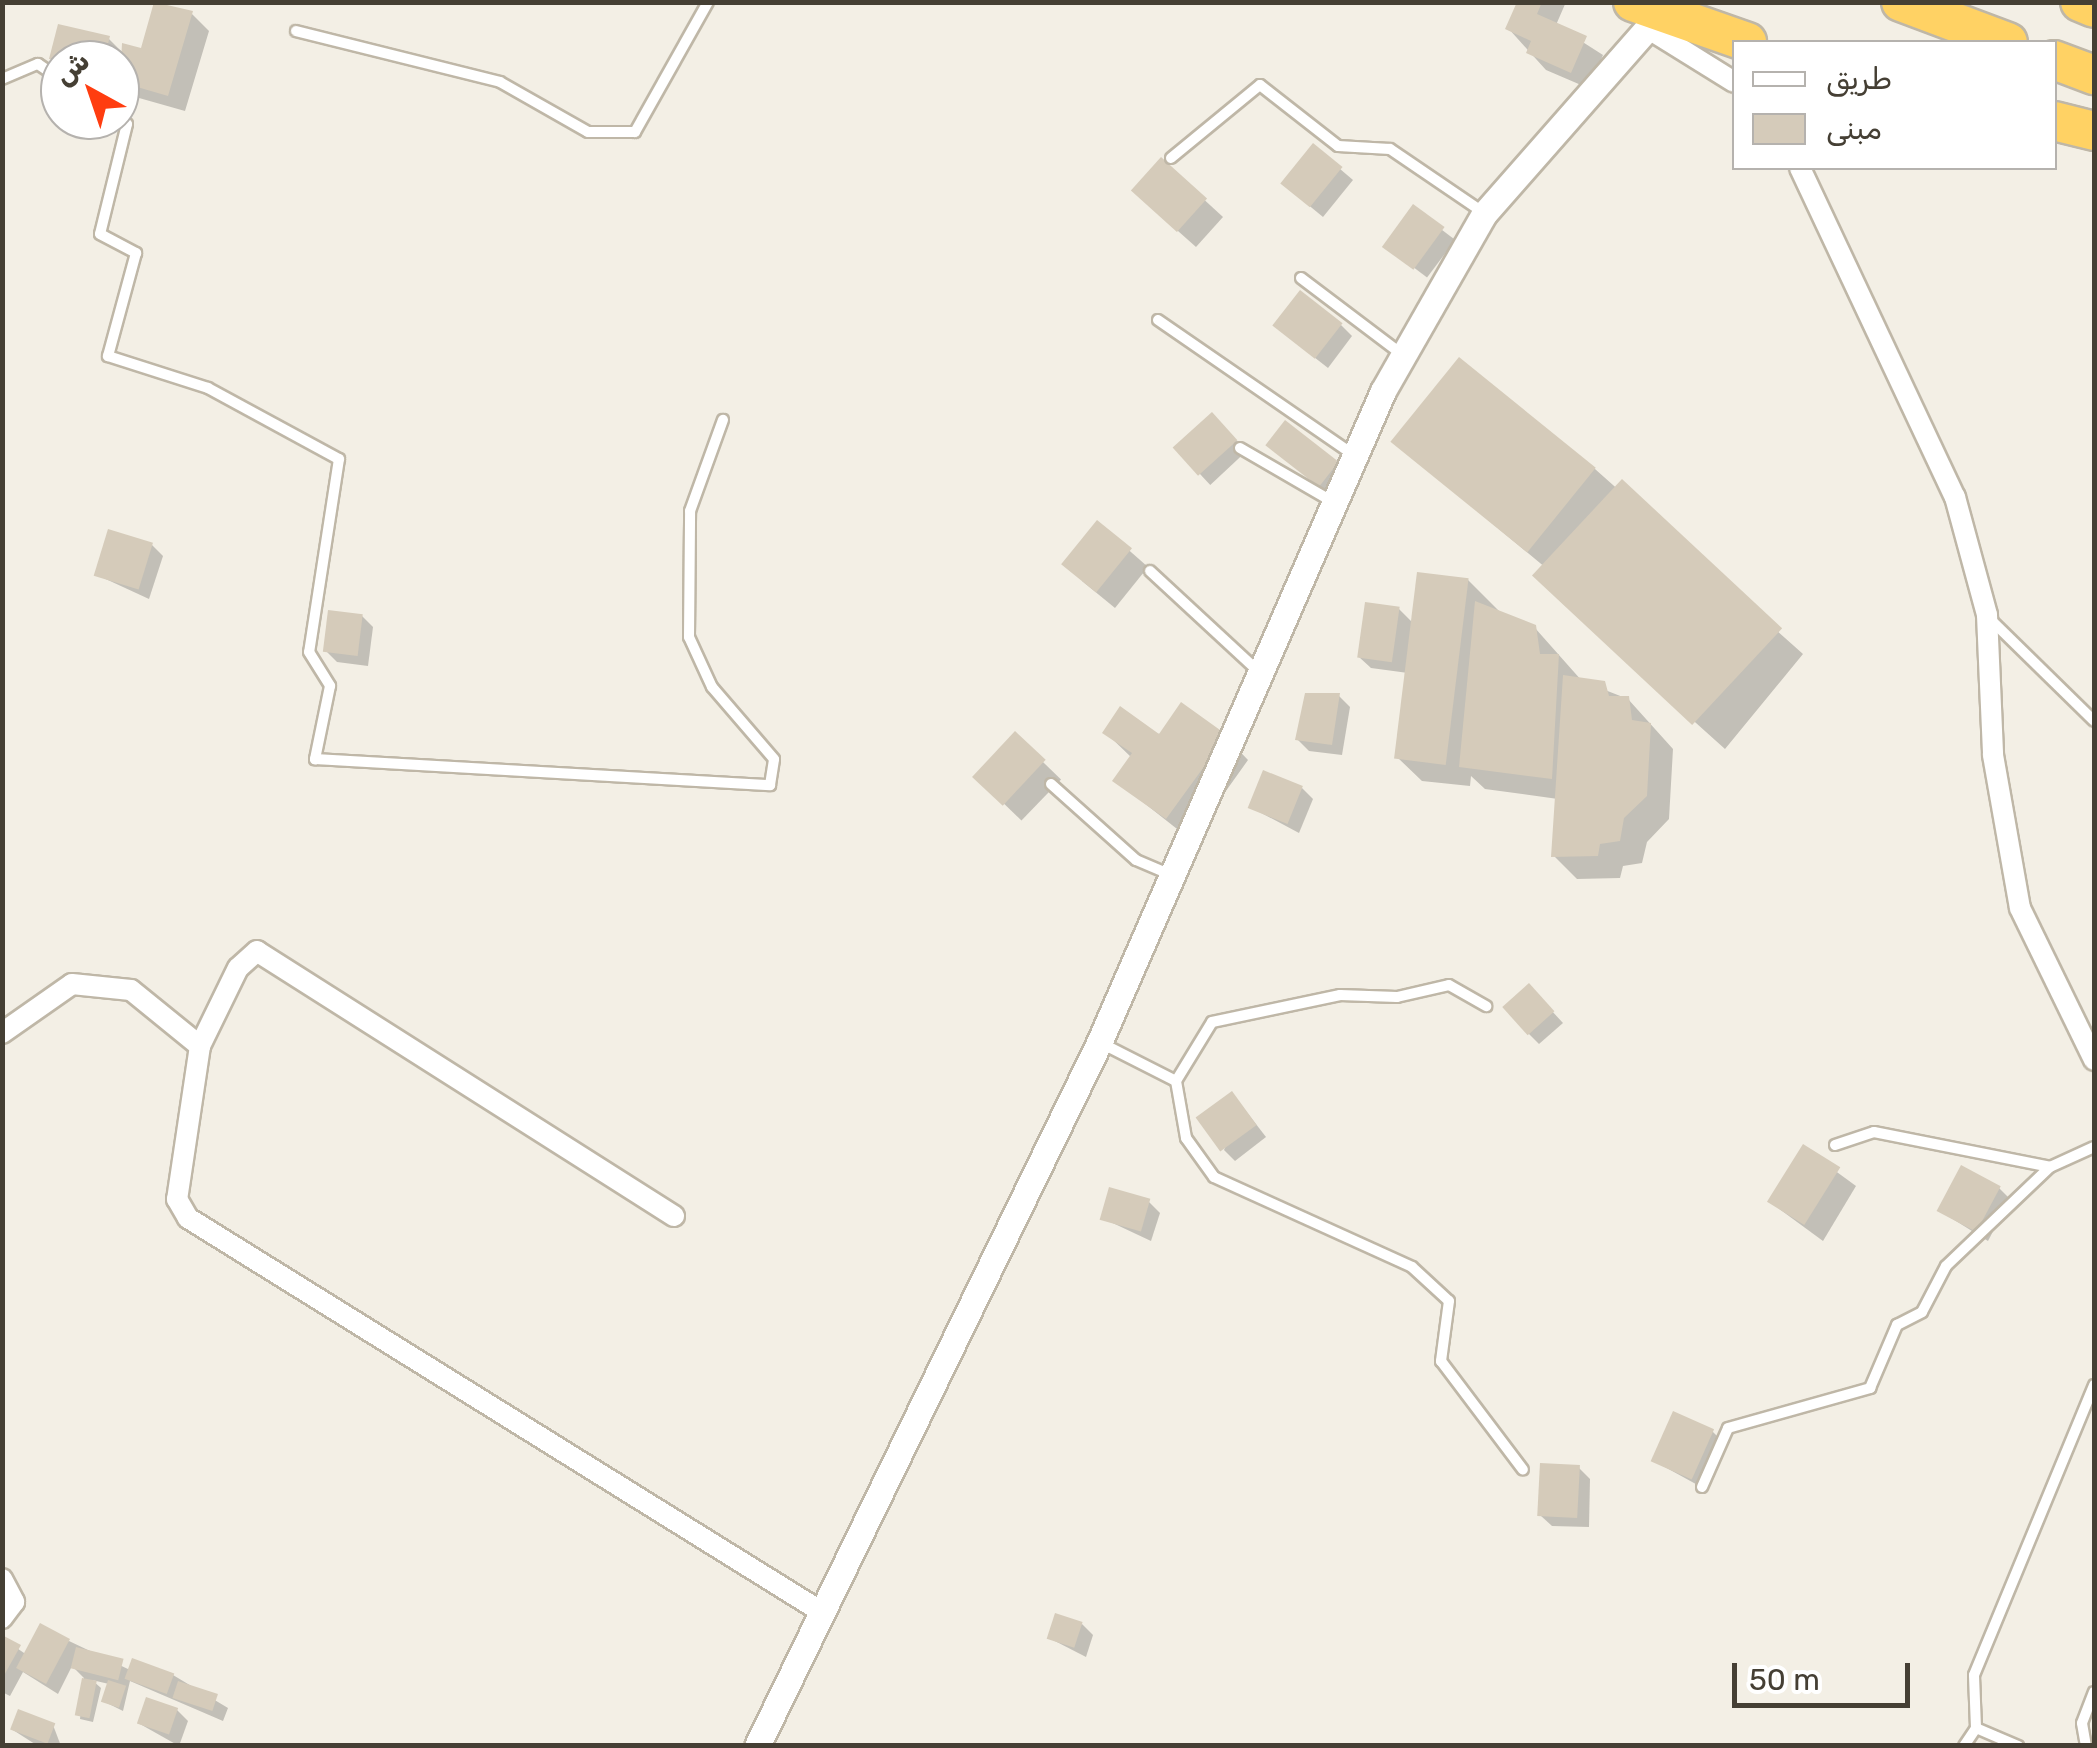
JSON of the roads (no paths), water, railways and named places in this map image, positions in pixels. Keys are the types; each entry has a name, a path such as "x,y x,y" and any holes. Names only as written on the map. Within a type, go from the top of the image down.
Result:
{"highway":[{"path":"1902,2 2003,40"},
{"path":"2080,2 2094,8"},
{"path":"1653,12 1740,40"},
{"path":"2057,61 2094,75"},
{"path":"2057,122 2094,131"}],"street":[{"path":"756,1746 1099,1042 1355,456 1404,356 1484,214 1653,12 1732,80"},
{"path":"1801,170 1955,497 1987,616 1993,755 2020,908 2094,1060"},
{"path":"674,1216 257,951 238,968 200,1046 178,1199 188,1218 820,1611"},
{"path":"2,1034 72,984 131,990 200,1046"},
{"path":"2,1578 14,1602 2,1618"}],"lane":[{"path":"296,31 500,82 588,132 634,132 708,2"},
{"path":"2,80 40,65"},
{"path":"1171,158 1260,85 1338,146 1390,149 1484,214"},
{"path":"123,140 100,234 136,253 108,356 208,388 339,459 310,652 330,686 314,759 770,785 774,759 712,687 689,637 690,511 723,420"},
{"path":"1301,278 1404,356"},
{"path":"1158,320 1355,456"},
{"path":"1240,448 1335,503"},
{"path":"1150,571 1260,674"},
{"path":"1987,616 2094,721"},
{"path":"1051,784 1136,860 1172,875"},
{"path":"1486,1006 1449,985 1398,997 1340,994 1212,1022 1176,1082 1186,1138 1214,1177 1412,1267 1449,1301 1441,1361 1523,1470"},
{"path":"1099,1042 1176,1082"},
{"path":"1836,1145 1874,1132 2050,1166"},
{"path":"1702,1487 1728,1428 1870,1388 1898,1325 1922,1312 1946,1266 2050,1166 2094,1147"},
{"path":"1964,1746 1976,1728 1974,1674 2094,1385"},
{"path":"2086,1746 2082,1723 2094,1692"},
{"path":"1976,1728 2018,1746"}]}
